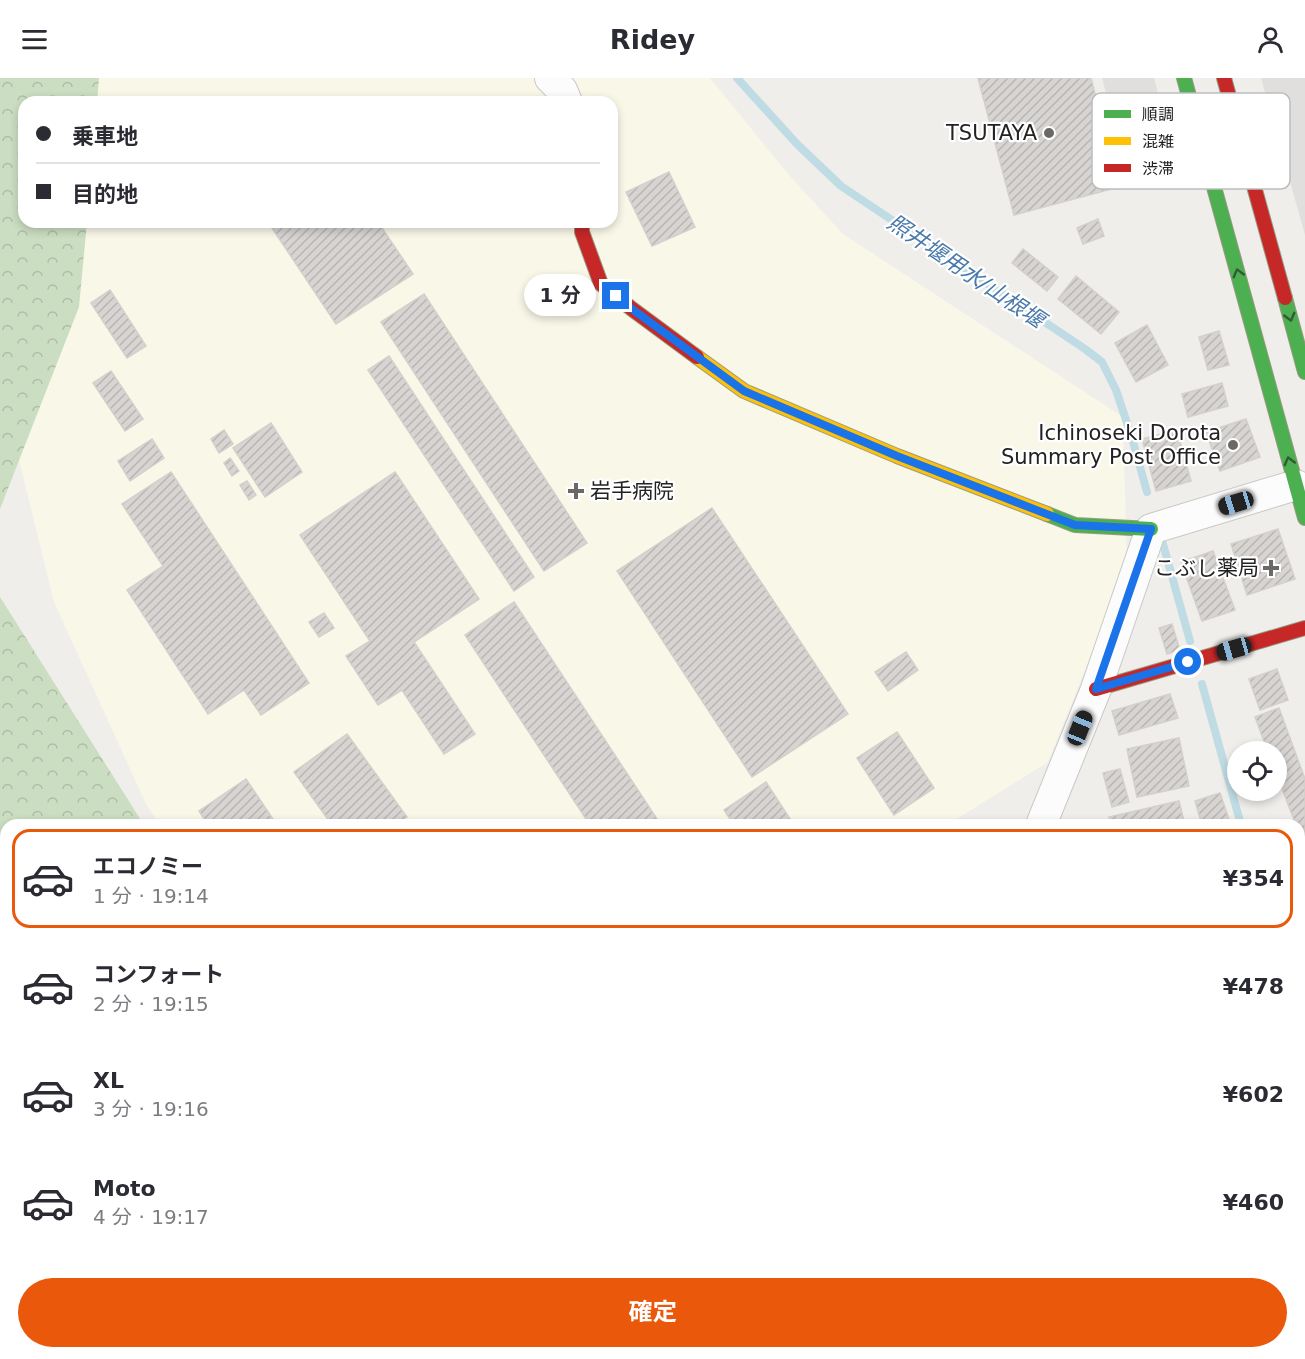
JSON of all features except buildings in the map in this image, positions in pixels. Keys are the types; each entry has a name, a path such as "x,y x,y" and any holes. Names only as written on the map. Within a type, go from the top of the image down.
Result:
{"main road":[{"path":"1184,78 1188,93"},
{"path":"1224,78 1228,93"},
{"path":"1215,189 1305,518"},
{"path":"1255,189 1305,372"},
{"path":"582,228 601,284 744,391 897,456 1075,525 1151,529"},
{"path":"1096,689 1305,628"}],"street":[{"path":"550,78 562,90 564,96"},
{"path":"1043,819 1096,689 1151,529 1296,485"}],"shaded area":[{"name":"岩手病院","path":"0,78 710,78 788,174 843,234 1123,417 1127,565 1048,762 957,819 156,819 146,804 54,602 0,383"},
{"path":"1102,78 1154,78 1158,93 1106,93"},
{"path":"1261,78 1305,78 1305,235 1290,181 1290,93 1265,93"}],"green space":[{"path":"0,78 99,78 98,96 18,96 18,228 86,228 79,307 0,509"},
{"path":"0,597 140,819 0,819"}],"waterway":[{"name":"照井堰用水/山根堰","path":"737,78 797,144 841,186 1102,362 1116,390 1147,492"},
{"name":"照井堰用水/山根堰","path":"1163,544 1190,641"},
{"name":"照井堰用水/山根堰","path":"1202,684 1239,819"}],"traffic: fast":[{"path":"1184,78 1188,93"},
{"path":"1215,189 1305,518"},
{"path":"1285,298 1305,372"},
{"path":"1047,514 1075,525 1151,529"}],"traffic: slow":[{"path":"697,357 744,391 897,456 1047,514"}],"traffic: jam":[{"path":"1224,78 1228,93"},
{"path":"1255,189 1285,298"},
{"path":"582,228 601,284 697,357"},
{"path":"1096,689 1305,628"}],"place":[{"name":"TSUTAYA","path":"1049,133"},
{"name":"Ichinoseki Dorota Summary Post Office","path":"1233,445"},
{"name":"岩手病院","path":"576,491"},
{"name":"こぶし薬局","path":"1271,568"}],"route":[{"path":"616,296 744,391 897,456 1075,525 1151,529 1096,689 1188,662"}]}
